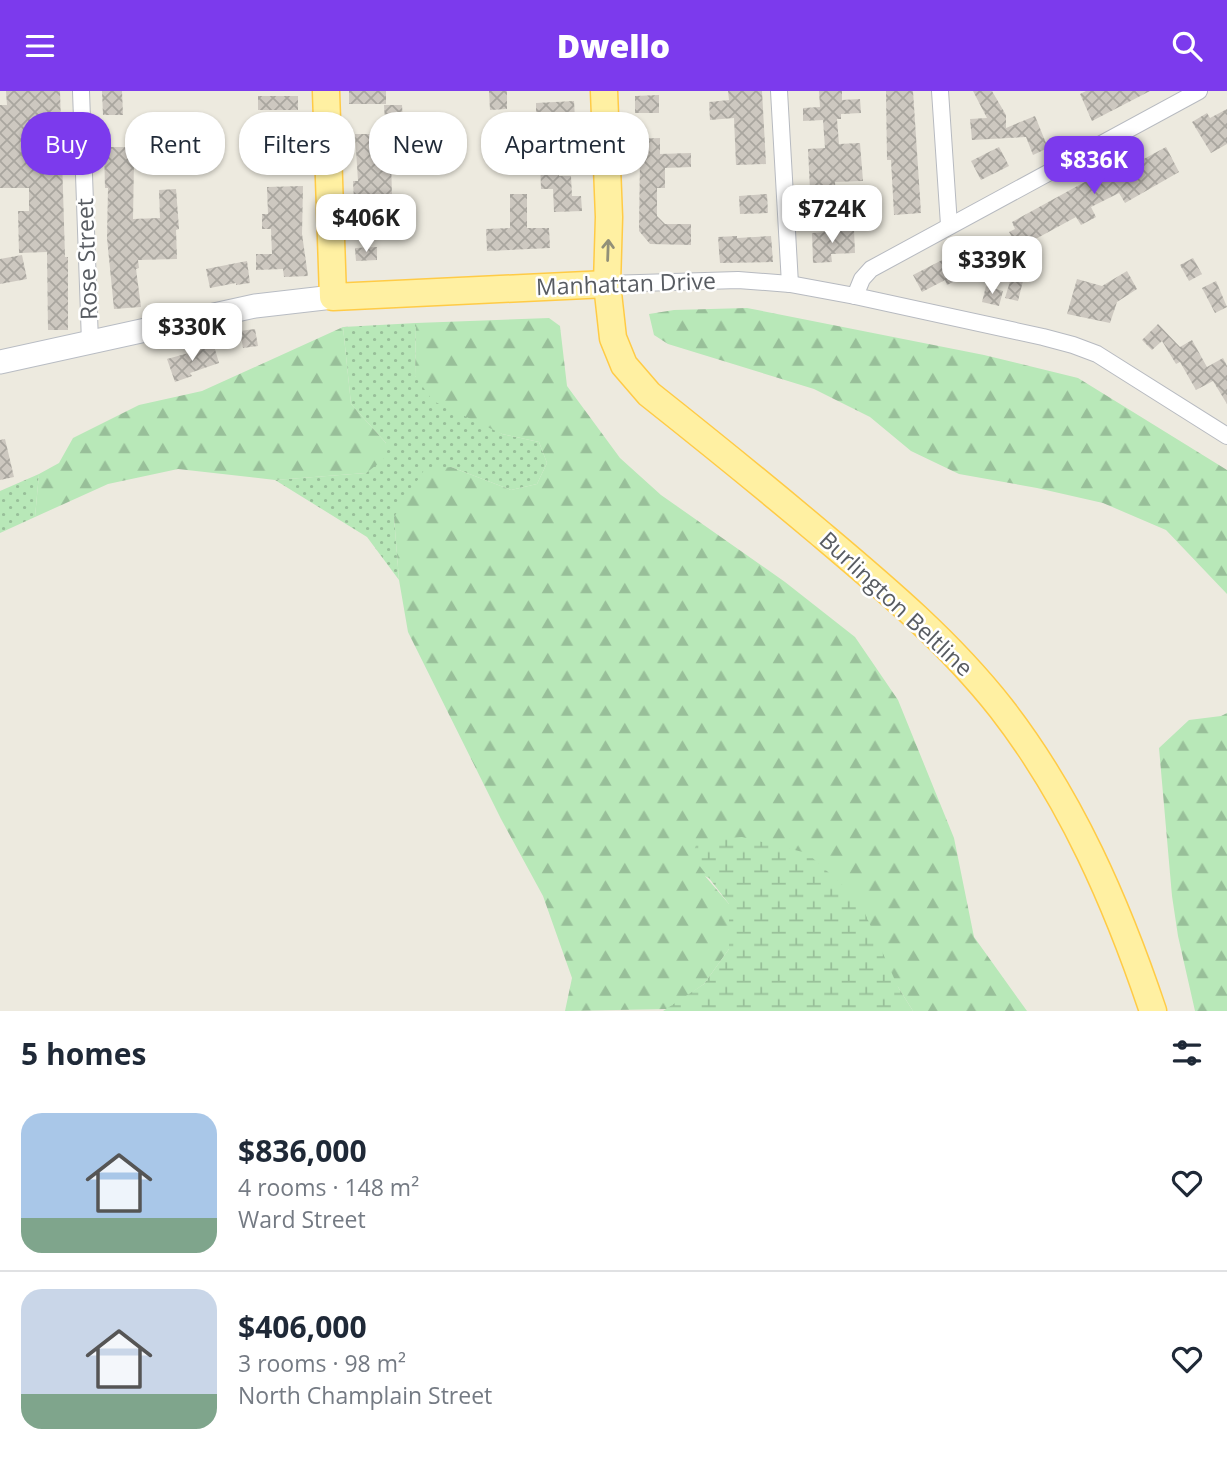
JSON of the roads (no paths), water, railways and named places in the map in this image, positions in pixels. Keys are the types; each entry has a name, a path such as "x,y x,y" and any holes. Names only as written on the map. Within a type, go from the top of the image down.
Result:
{"main road":[{"path":"326,91 333,297"},
{"name":"Burlington Beltline","path":"604,91 609,217 607,284 613,338 624,365 635,380 885,587 940,638 1001,709 1038,761 1080,832 1115,909 1153,1011"},
{"name":"Manhattan Drive","path":"333,297 607,284"}],"street":[{"name":"Rose Street","path":"81,91 90,342"},
{"path":"779,91 790,284"},
{"path":"940,91 949,225"},
{"path":"855,296 862,279 871,269 1199,91"},
{"name":"Manhattan Drive","path":"607,284 738,280 790,284 1073,345 1097,354 1227,436"},
{"name":"Manhattan Drive","path":"0,362 255,306 333,297"}]}
